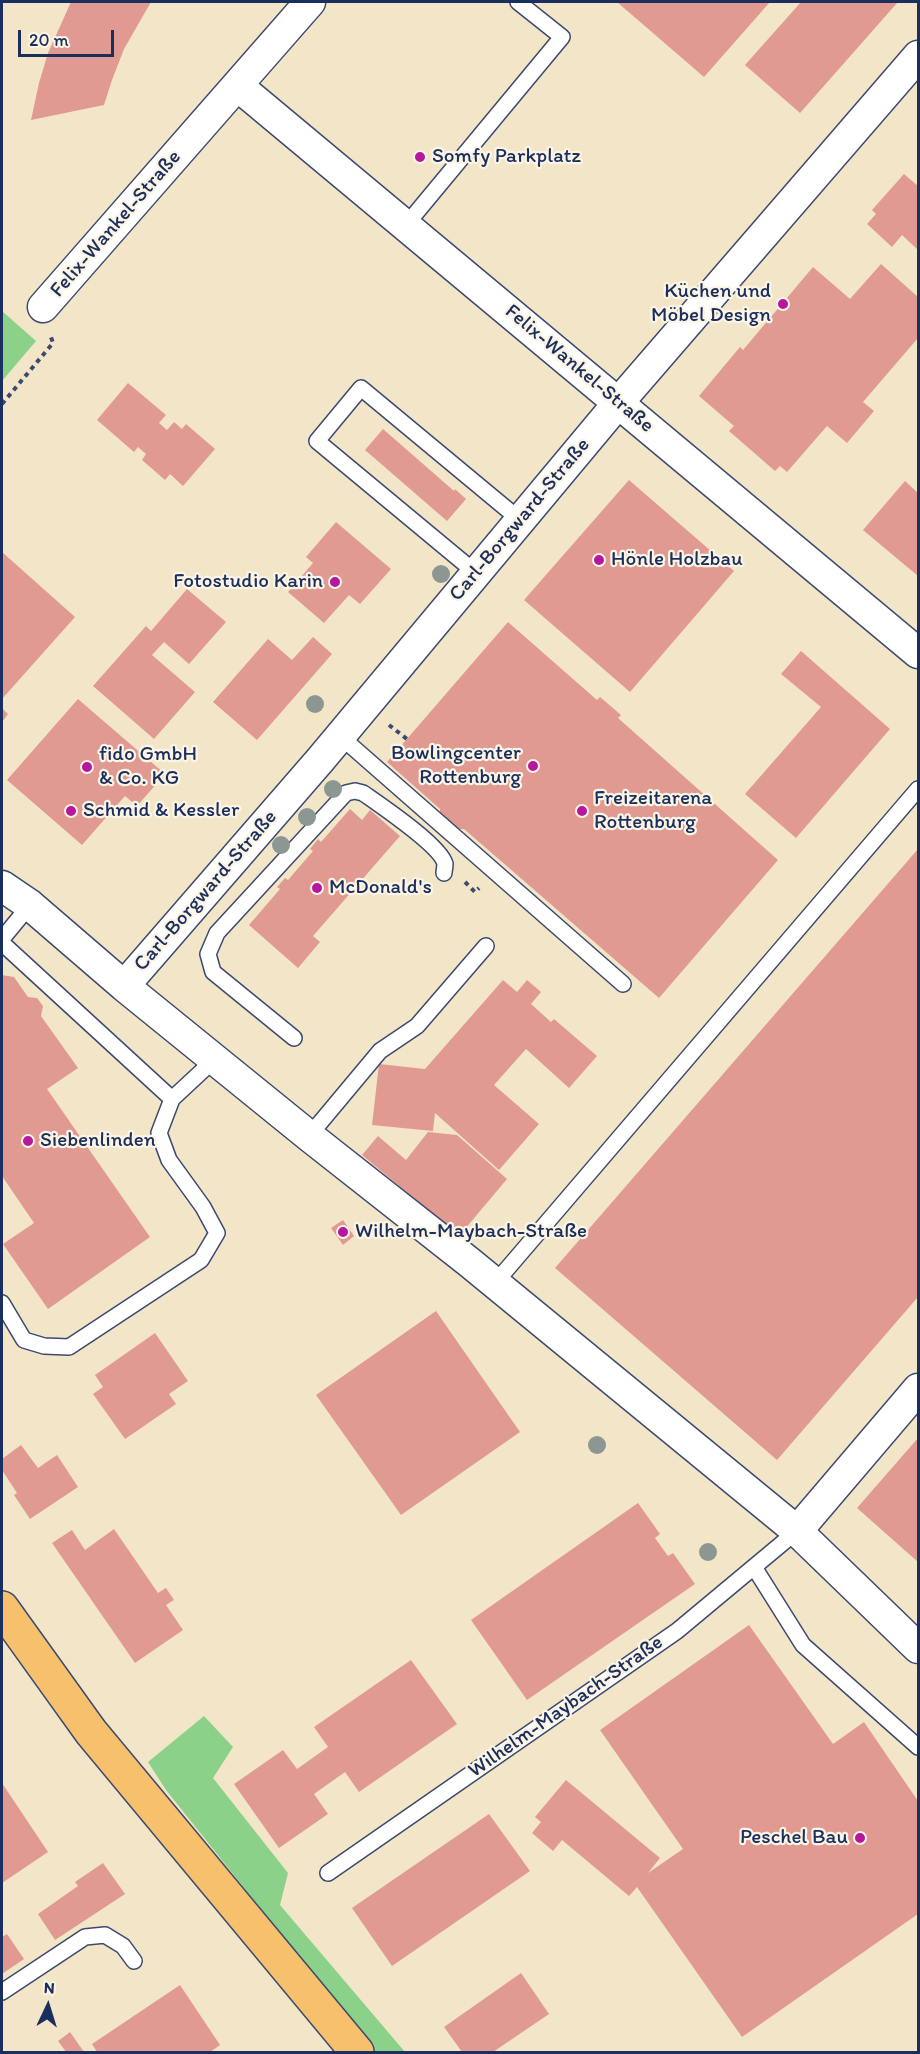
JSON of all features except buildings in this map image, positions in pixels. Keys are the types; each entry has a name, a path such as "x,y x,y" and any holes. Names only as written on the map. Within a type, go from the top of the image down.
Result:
{"main road":[{"path":"2,1608 91,1732 357,2052"}],"street":[{"name":"Felix-Wankel-Straße","path":"43,307 310,2"},
{"name":"Carl-Borgward-Straße","path":"124,986 340,736 619,402 918,56"},
{"name":"Felix-Wankel-Straße","path":"238,86 918,653"},
{"path":"2,886 30,905 124,986 495,1283 797,1532 918,1648"},
{"path":"797,1532 918,1389"}],"lane":[{"path":"406,225 562,37 518,2"},
{"path":"476,573 317,441 361,388 520,520"},
{"path":"340,736 429,806 623,984"},
{"path":"495,1283 918,789"},
{"path":"294,1038 213,972 208,954 217,933 346,794 355,791 363,793 431,846 442,857 445,866 444,873"},
{"path":"30,905 2,941 172,1099"},
{"path":"309,1136 380,1051 417,1026 486,946"},
{"path":"2,1303 24,1340 44,1346 69,1347 201,1260 217,1233 169,1160 159,1133 172,1099 215,1059"},
{"name":"Wilhelm-Maybach-Straße","path":"328,1873 677,1631 797,1532"},
{"path":"754,1567 803,1645 918,1747"},
{"path":"2,1992 85,1938 105,1935 123,1946 134,1961"}],"path":[{"path":"2,404 53,343 43,307"}],"green space":[{"path":"2,311 36,341 2,381"},
{"path":"204,1716 233,1747 213,1778 288,1873 280,1905 405,2052 375,2052 166,1790 148,1762"}],"place":[{"name":"Somfy Parkplatz","path":"420,157"},
{"name":"Küchen und Möbel Design","path":"783,304"},
{"name":"Hönle Holzbau","path":"599,560"},
{"name":"Fotostudio Karin","path":"335,582"},
{"name":"Bowlingcenter Rottenburg","path":"533,766"},
{"name":"fido GmbH & Co. KG","path":"87,767"},
{"name":"Schmid & Kessler","path":"71,811"},
{"name":"Freizeitarena Rottenburg","path":"582,811"},
{"name":"McDonald's","path":"317,888"},
{"name":"Siebenlinden","path":"28,1141"},
{"name":"Wilhelm-Maybach-Straße","path":"343,1232"},
{"name":"Peschel Bau","path":"860,1838"}]}
